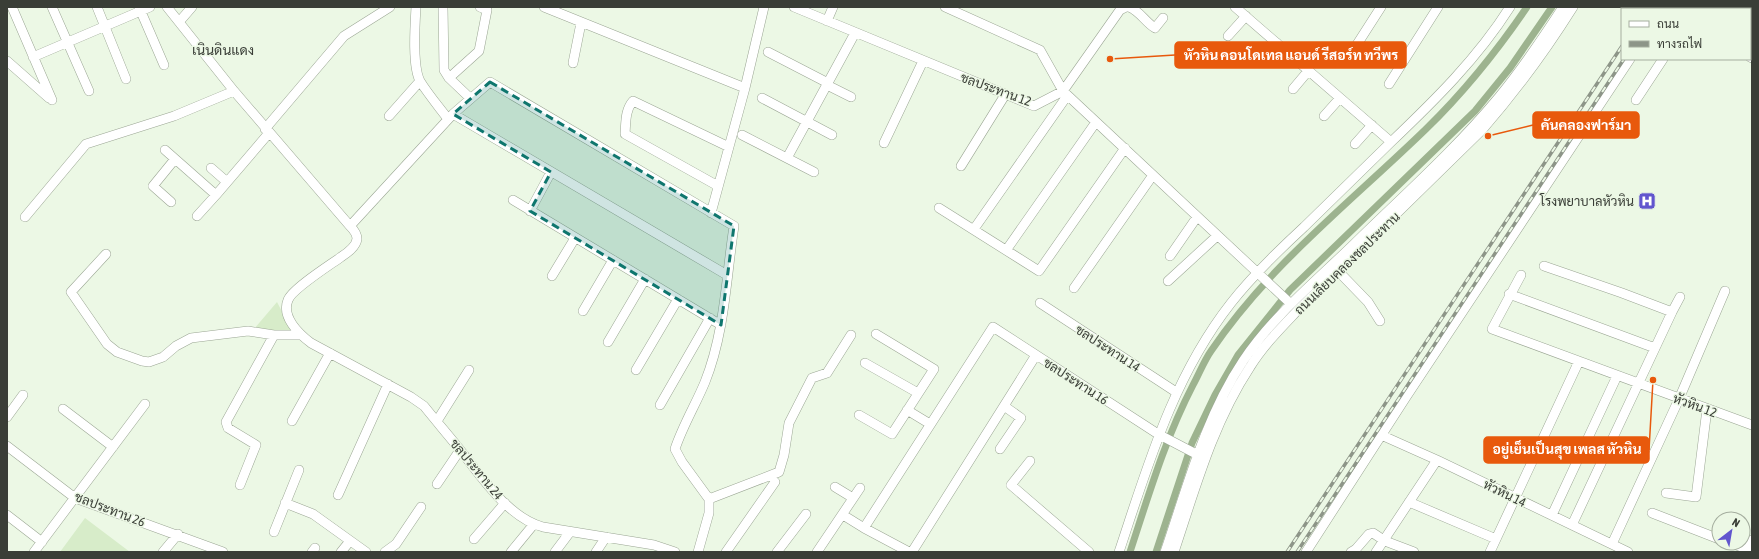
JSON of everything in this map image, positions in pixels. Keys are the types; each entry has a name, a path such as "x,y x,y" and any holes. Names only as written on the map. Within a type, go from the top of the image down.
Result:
{"street":[{"path":"7,13 12,7 52,100 8,65"},
{"path":"52,7 89,91"},
{"path":"97,7 126,79"},
{"path":"34,57 105,27 140,9 150,7"},
{"path":"167,7 267,131 356,234 357,239 354,246 347,253 296,290 288,299 287,314 292,324 301,335"},
{"path":"179,22 192,7"},
{"path":"197,216 227,182 344,36 390,7"},
{"path":"416,7 414,33 417,69 420,81 451,116 551,172 727,276"},
{"path":"443,7 444,70 470,98"},
{"path":"450,78 479,51 487,10 480,7"},
{"path":"544,7 745,88"},
{"path":"711,213 745,88 764,7"},
{"name":"ชลประทาน 12","path":"794,7 1034,106 1065,93"},
{"path":"827,21 833,7"},
{"path":"945,7 1040,50 1065,93 1291,304"},
{"path":"974,229 1120,10 1126,7"},
{"path":"1129,7 1137,11 1155,28 1163,18"},
{"path":"1236,7 1391,142"},
{"path":"1347,60 1381,7"},
{"path":"1389,84 1438,7"},
{"path":"1119,552 1158,434 1176,392 1205,339 1232,302 1257,272 1467,66 1510,7"},
{"name":"ถนนเลียบคลองชลประทาน","path":"1165,552 1198,455 1228,386 1254,345 1291,304 1475,124 1499,97 1523,66 1563,7"},
{"name":"ถนนเลียบคลองชลประทาน","path":"1174,552 1205,461 1235,390 1250,366 1276,333 1482,130 1530,71 1573,7"},
{"path":"140,9 164,65"},
{"path":"1228,36 1246,16"},
{"path":"573,63 581,22"},
{"path":"787,158 855,33"},
{"path":"1261,62 1277,43"},
{"path":"768,52 851,97"},
{"path":"1306,552 1381,435 1629,60"},
{"path":"1636,100 1662,60"},
{"path":"884,143 923,61"},
{"path":"1293,88 1309,70"},
{"path":"389,116 420,81"},
{"path":"350,226 451,116 490,82 734,226 721,325 706,381 680,434 675,449 682,462 709,499 709,514 698,552"},
{"path":"25,217 86,144 174,116 234,91"},
{"path":"962,166 1005,95"},
{"path":"762,98 832,135"},
{"path":"1324,116 1340,98"},
{"path":"718,186 625,134 626,116 629,106 633,101 729,147"},
{"path":"1007,250 1096,122"},
{"path":"1355,144 1372,125"},
{"path":"742,134 814,172"},
{"path":"939,208 1039,271 1125,148"},
{"path":"164,150 216,195"},
{"path":"171,202 153,186 175,159"},
{"path":"211,168 227,182"},
{"path":"530,211 551,172"},
{"path":"1074,288 1153,175"},
{"path":"513,200 721,325"},
{"path":"1170,256 1197,217"},
{"path":"1168,281 1217,236"},
{"path":"552,276 575,238"},
{"path":"106,254 71,292 107,344 118,352 149,362 163,357 176,346 191,338 248,331 274,335 301,335"},
{"path":"582,311 613,260"},
{"path":"1544,266 1672,312"},
{"path":"1338,271 1368,302 1380,321"},
{"path":"1520,275 1509,294 1655,348"},
{"path":"608,342 645,279"},
{"path":"1612,544 1679,399 1725,291"},
{"name":"หัวหิน 12","path":"1509,294 1492,329 1752,426"},
{"path":"1572,525 1680,297"},
{"path":"636,370 678,299"},
{"name":"ชลประทาน 14","path":"1040,303 1176,392"},
{"path":"660,405 710,318"},
{"name":"ชลประทาน 16","path":"930,424 993,327 1158,434 1198,455"},
{"path":"860,415 892,434 934,369 876,334"},
{"path":"240,485 256,445 228,428 226,422 274,335"},
{"name":"ชลประทาน 24","path":"301,335 330,354 388,384 424,406 483,480 515,512 534,524 570,532 654,545 671,551"},
{"path":"709,499 779,472 784,456 789,423 812,378 827,373 851,335"},
{"path":"292,420 330,354"},
{"path":"843,516 911,552 1036,355"},
{"path":"1490,552 1579,361"},
{"path":"865,363 918,393"},
{"path":"436,421 469,370"},
{"path":"1552,515 1618,376"},
{"path":"338,495 388,384"},
{"path":"7,417 24,395"},
{"path":"34,552 145,404"},
{"path":"1000,450 1021,418 1004,406"},
{"path":"63,409 113,447"},
{"path":"1666,493 1696,497 1707,409"},
{"path":"864,528 930,424 907,410"},
{"name":"หัวหิน 14","path":"1381,435 1437,460 1628,552"},
{"name":"ชลประทาน 26","path":"7,446 75,498 178,534 223,552"},
{"path":"437,484 460,450"},
{"path":"1376,552 1382,542 1385,541 1408,502 1437,460"},
{"path":"1030,461 1011,485 1089,552"},
{"path":"274,532 299,470"},
{"path":"726,552 775,482"},
{"path":"835,488 853,498"},
{"path":"817,552 843,516 860,488"},
{"path":"1408,502 1496,539"},
{"path":"285,503 313,514 366,552"},
{"path":"474,539 506,503"},
{"path":"385,552 396,544 421,507"},
{"path":"1652,513 1711,536"},
{"path":"777,552 806,514"},
{"path":"7,515 42,542"},
{"path":"511,552 534,524"},
{"path":"555,552 570,532"},
{"path":"1351,552 1371,533 1385,541 1414,552"},
{"path":"163,552 178,534"},
{"path":"596,552 606,537"},
{"path":"341,552 350,541"}],"highlighted area":[{"path":"490,82 734,226 721,325 678,299 530,211 551,172 453,114"}],"green space":[{"path":"277,302 293,333 254,329"},
{"path":"85,518 130,552 60,552"}],"waterway":[{"path":"1130,552 1158,467 1174,426 1183,405 1211,351 1234,320 1285,262 1454,101 1492,55 1527,7"},
{"path":"1156,552 1192,443 1215,395 1238,355 1290,290 1475,111 1510,68 1552,7"}],"railway":[{"path":"1287,552 1621,48"},
{"path":"1297,552 1623,60"}],"place":[{"name":"หัวหิน คอนโดเทล แอนด์ รีสอร์ท ทวีพร","path":"1110,59"},
{"name":"คันคลองฟาร์มา","path":"1488,136"},
{"name":"โรงพยาบาลหัวหิน","path":"1647,201"},
{"name":"อยู่เย็นเป็นสุข เพลส หัวหิน","path":"1653,380"}],"district":[{"name":"เนินดินแดง","path":"223,50"}]}
